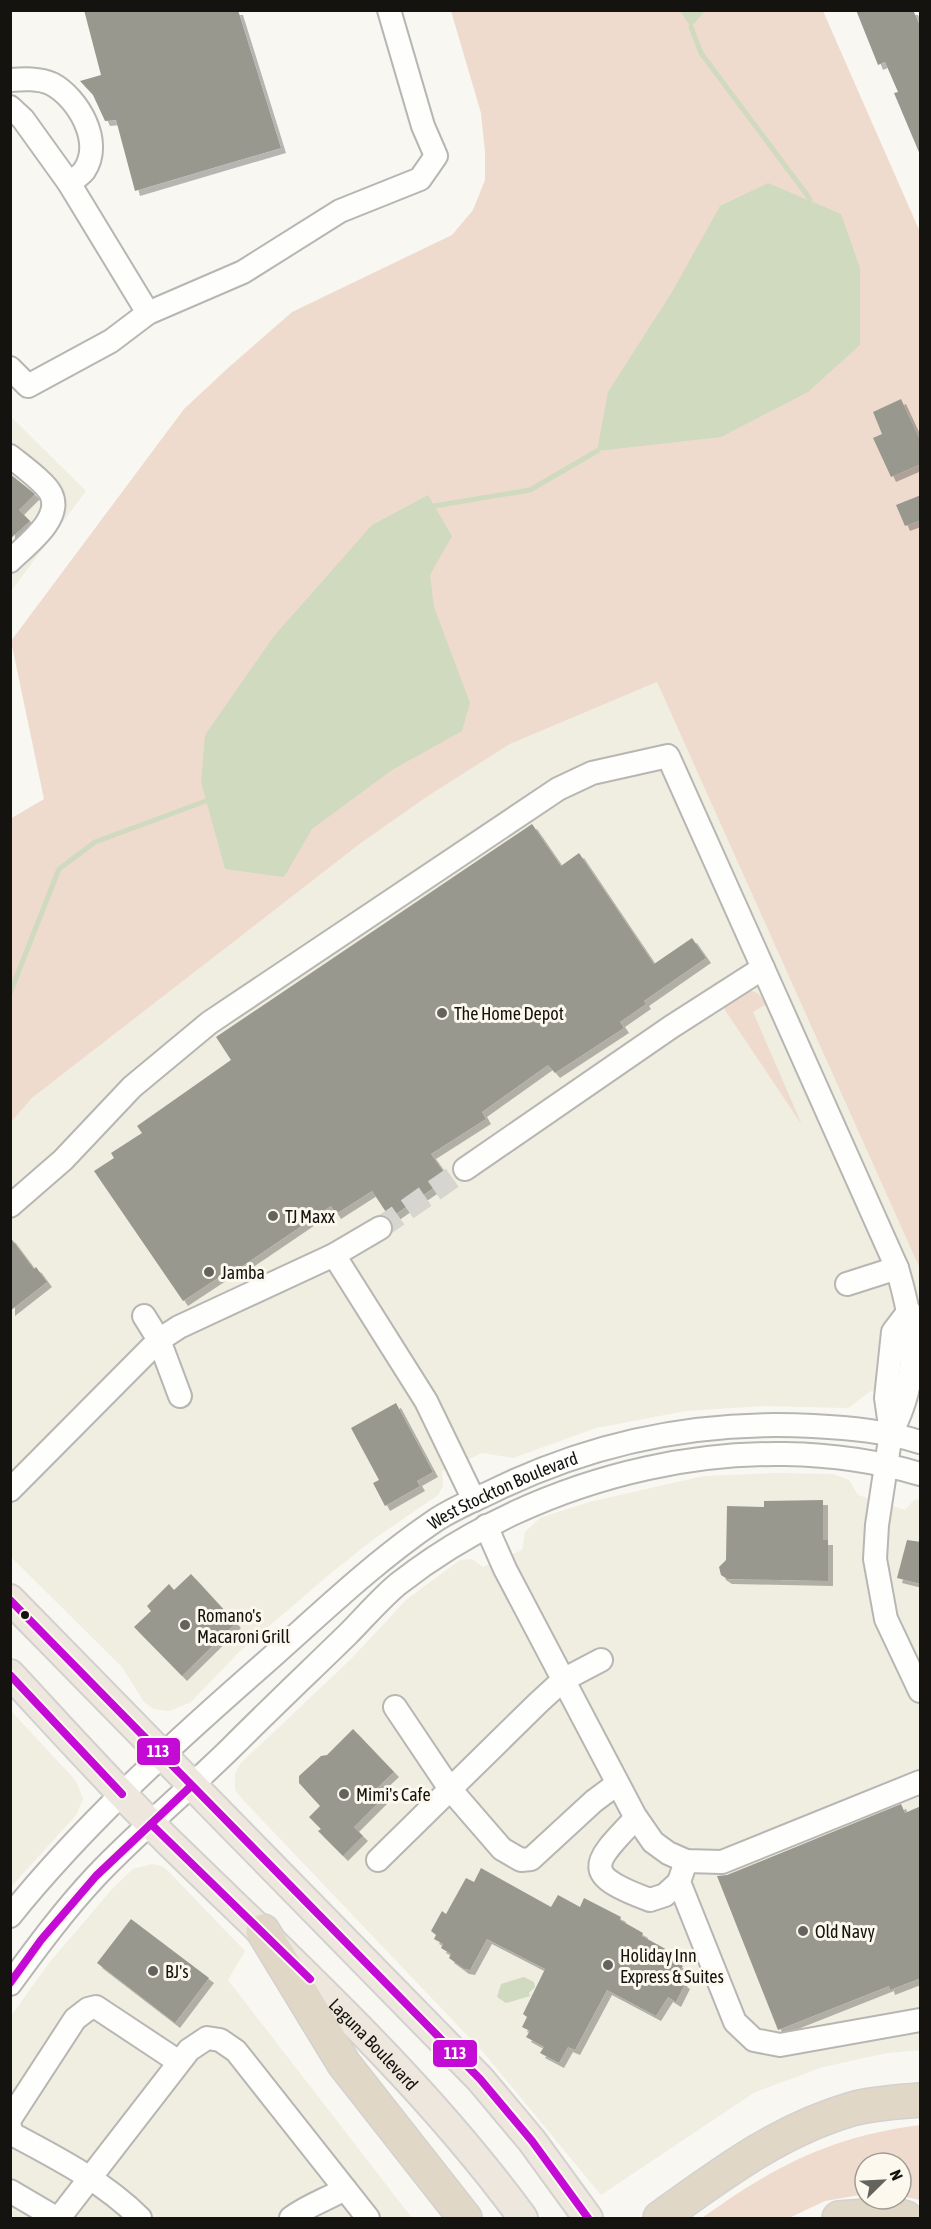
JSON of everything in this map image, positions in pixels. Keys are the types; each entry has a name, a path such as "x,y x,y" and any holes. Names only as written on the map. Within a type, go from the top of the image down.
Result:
{"highway":[{"path":"263,1931 344,2064 465,2218"},
{"path":"660,2218 736,2164 808,2124 853,2109 921,2100"},
{"path":"839,2218 893,2214 906,2218"}],"main road":[{"path":"10,1599 480,2079 532,2141 588,2218"},
{"name":"Laguna Boulevard","path":"10,1674 151,1824 263,1931 432,2103 483,2164 523,2218"}],"street":[{"path":"10,369 28,386 111,341 148,313 243,272 340,211 420,179 430,169 436,156 423,126 389,10"},
{"path":"10,80 29,78 50,83 67,94 81,110 88,130 89,151 84,171 69,183"},
{"path":"10,107 23,119 69,183 148,313"},
{"path":"10,456 51,492 54,505 52,516 44,527 10,561"},
{"path":"10,1206 63,1160 132,1087 209,1023 538,802 591,773 668,756 897,1268 909,1311 914,1341 905,1406 891,1433 876,1536 875,1558 878,1589 886,1618 921,1691"},
{"path":"465,1169 671,1027 763,968"},
{"path":"13,1484 159,1340 179,1327 334,1255 380,1228"},
{"path":"334,1255 426,1401 474,1500"},
{"path":"847,1284 897,1268"},
{"path":"144,1316 159,1340 180,1396"},
{"name":"West Stockton Boulevard","path":"10,1916 34,1887 163,1753 380,1563 434,1521 474,1500 549,1467 604,1448 666,1433 751,1425 828,1427 891,1433 921,1442"},
{"name":"West Stockton Boulevard","path":"10,1984 41,1940 96,1876 398,1585 486,1526 560,1493 622,1475 707,1457 743,1454 833,1458 886,1464 921,1474"},
{"path":"486,1526 617,1784 653,1842 668,1853 686,1860 722,1862 921,1782"},
{"path":"378,1860 563,1680 601,1660"},
{"path":"395,1707 450,1789 502,1849 521,1860 531,1859 594,1801 617,1784"},
{"path":"636,1818 602,1854 600,1869 605,1879 650,1900 665,1895 679,1882 686,1860"},
{"path":"679,1882 735,2022 754,2040 780,2045 921,2020"},
{"path":"10,2119 75,2019 88,2009 96,2007 179,2062"},
{"path":"10,2192 58,2218 179,2062 189,2050 207,2038 220,2040 236,2051 368,2218"},
{"path":"10,2127 12,2134 90,2179 125,2203 140,2218"},
{"path":"291,2218 302,2209 322,2202 345,2189"}],"shaded area":[{"path":"451,11 823,11 920,232 920,1269 657,682 510,744 428,796 361,843 32,1098 11,1122 10,819 44,799 11,641 184,409 292,312 452,235 473,210 485,180 481,113"},
{"path":"680,11 705,11 691,27"},
{"path":"768,183 841,214 860,268 860,345 808,392 721,437 597,451 608,392 672,292 720,206"},
{"path":"11,417 86,491 11,591"},
{"path":"428,495 452,536 430,575 434,607 470,703 462,731 392,770 312,829 284,877 225,869 201,782 205,735 274,636 372,525"},
{"path":"657,682 920,1269 920,1403 871,1391 848,1408 763,1406 686,1411 596,1428 513,1458 482,1453 442,1471 443,1486 438,1495 374,1539 331,1573 240,1651 191,1702 169,1711 154,1709 144,1702 122,1667 11,1557 10,1122 32,1098 361,843 428,796 510,744"},
{"path":"749,991 757,993 764,1002 765,1005 753,1012 802,1125 723,1007"},
{"path":"777,1473 833,1474 849,1480 858,1495 905,1510 914,1500 920,1499 920,2050 887,2053 823,2067 755,2092 601,2195 483,2052 244,1801 235,1790 235,1774 240,1764 351,1659 406,1600 460,1560 472,1559 483,1567 522,1550 525,1532 540,1518 589,1502 704,1476"},
{"path":"11,1711 76,1781 83,1799 76,1815 11,1887"},
{"path":"152,1864 162,1866 170,1873 245,1951 228,1980 412,2218 11,2218 11,2016 49,1963 113,1888 133,1869"},
{"path":"524,1977 534,1982 535,1987 529,1993 530,1996 506,2003 497,1997 501,1984"},
{"path":"920,2125 920,2200 913,2199 913,2151 853,2151 853,2196 825,2201 789,2218 702,2218 754,2183 804,2156 858,2137"}],"building":[{"path":"84,10 238,10 281,148 135,191 116,120 105,121 93,95 80,81 101,75"},
{"path":"856,10 913,10 921,28 921,157 894,93 898,92 885,62 878,65"},
{"path":"901,399 921,442 921,464 891,477 873,438 882,434 873,412"},
{"path":"10,474 35,494 19,510 30,521 10,539"},
{"path":"921,495 921,520 905,526 896,505"},
{"name":"The Home Depot","path":"532,824 561,866 579,853 654,964 692,938 706,958 644,1001 646,1004 620,1022 624,1028 555,1073 548,1065 482,1112 486,1119 431,1154 448,1178 390,1218 372,1191 336,1214 331,1206 235,1271 233,1268 183,1301 94,1171 114,1158 111,1153 142,1133 137,1126 231,1060 216,1037"},
{"path":"10,1237 47,1282 10,1311"},
{"path":"396,1403 433,1472 417,1481 420,1486 385,1506 373,1483 379,1480 351,1428"},
{"path":"823,1500 823,1540 828,1540 828,1581 727,1579 721,1575 719,1567 726,1560 727,1506 764,1507 764,1501"},
{"path":"907,1540 921,1542 921,1584 897,1578"},
{"name":"Romano's Macaroni Grill","path":"191,1574 236,1623 182,1676 134,1627 151,1611 147,1606 169,1584 174,1590"},
{"name":"Mimi's Cafe","path":"353,1729 394,1772 375,1790 383,1798 354,1827 363,1836 343,1856 318,1831 321,1829 309,1817 320,1806 299,1783 299,1776 321,1756 327,1755"},
{"name":"Old Navy","path":"901,1804 905,1813 921,1806 921,1978 890,1990 889,1986 778,2030 717,1876 727,1875"},
{"name":"Holiday Inn Express & Suites","path":"481,1868 551,1907 558,1895 580,1907 584,1898 621,1917 620,1920 643,1933 642,1936 671,1952 668,1958 683,1966 680,1970 687,1973 682,1982 685,1984 676,2002 668,1997 656,2016 607,1990 575,2050 568,2047 559,2063 540,2053 544,2047 526,2037 530,2031 522,2027 527,2017 523,2014 545,1969 487,1939 470,1970 464,1969 449,1958 451,1954 441,1948 443,1944 434,1939 436,1935 431,1931 442,1911 446,1914 466,1878 474,1882"},
{"name":"BJ's","path":"131,1919 209,1978 175,2023 97,1963"}],"waterway":[{"path":"691,27 701,53 810,199"},
{"path":"434,506 530,490 597,451"},
{"path":"10,993 59,869 95,842 206,801"}],"tunnel":[{"path":"380,1228 465,1169"}],"transit line":[{"name":"113","path":"10,1600 480,2079 532,2141 588,2218"},
{"name":"113","path":"10,1675 122,1794"},
{"name":"113","path":"10,1983 41,1940 96,1876 189,1788"},
{"name":"113","path":"151,1824 310,1979"}],"place":[{"name":"The Home Depot","path":"442,1013"},
{"name":"TJ Maxx","path":"273,1216"},
{"name":"Jamba","path":"209,1272"},
{"name":"Romano's Macaroni Grill","path":"185,1625"},
{"name":"Mimi's Cafe","path":"344,1794"},
{"name":"Old Navy","path":"803,1931"},
{"name":"Holiday Inn Express & Suites","path":"608,1965"},
{"name":"BJ's","path":"153,1971"}]}
